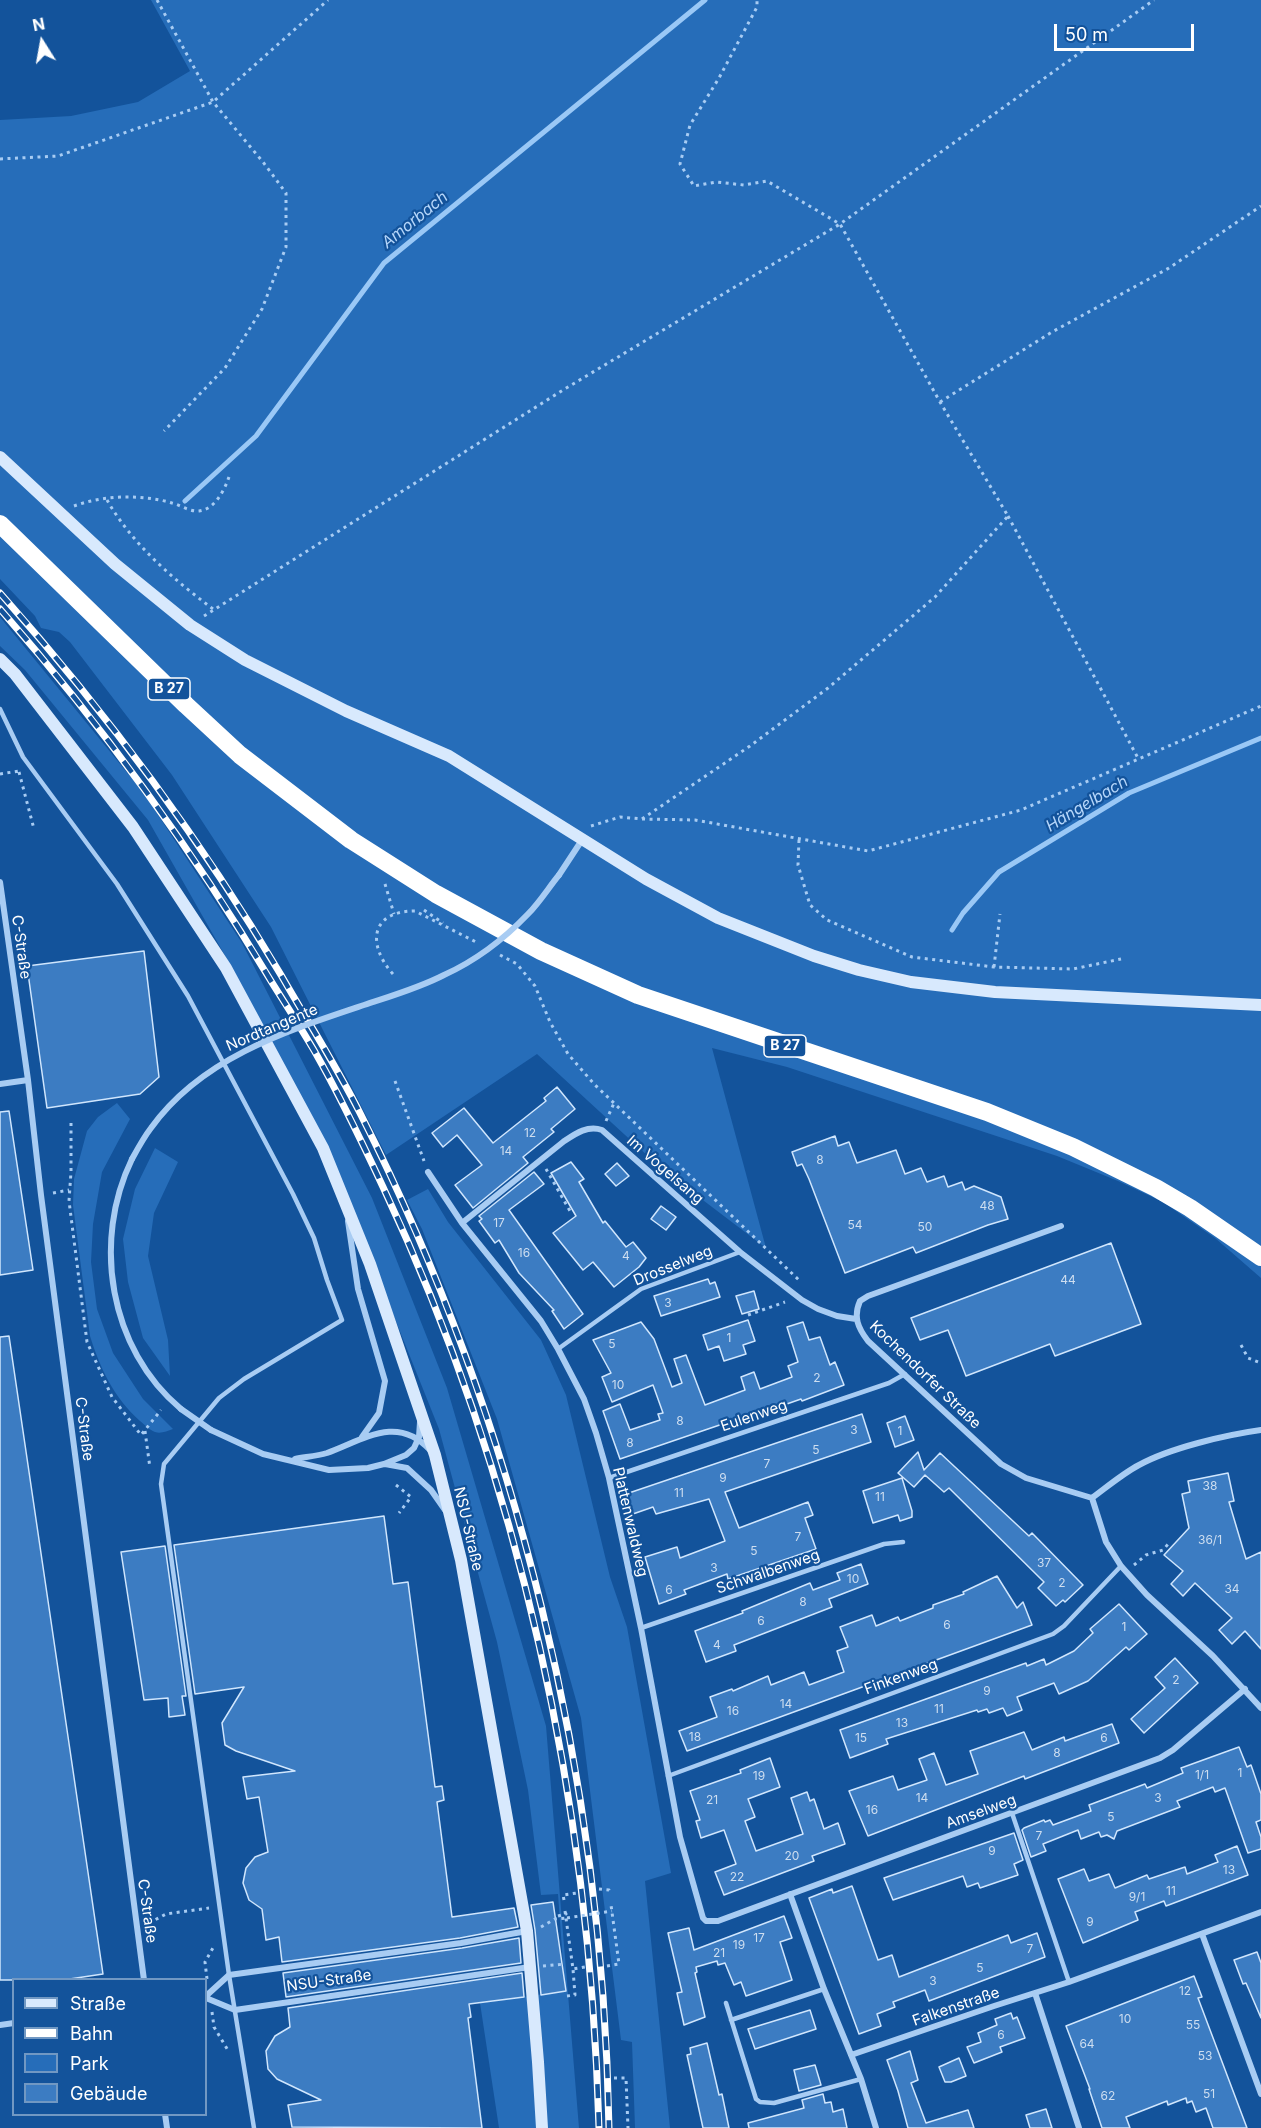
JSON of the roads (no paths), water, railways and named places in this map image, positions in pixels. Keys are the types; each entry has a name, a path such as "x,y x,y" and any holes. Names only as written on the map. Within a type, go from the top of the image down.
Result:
{"highway":[{"name":"B 27","path":"0,524 240,755 351,840 436,894 541,951 638,995 987,1112 1073,1147 1182,1203 1261,1257"}],"main road":[{"path":"0,457 115,564 190,625 265,670 346,711 449,756 645,879 718,918 814,956 859,970 911,982 995,992 1261,1005"},
{"name":"NSU-Straße","path":"0,659 15,674 146,846 226,968 323,1148 370,1264 435,1455 461,1560 533,1930 531,1967 542,2128"},
{"path":"1191,1003 1261,1014"}],"street":[{"name":"Nordtangente","path":"384,1464 368,1468 329,1470 263,1454 211,1430 181,1409 157,1384 128,1338 112,1282 111,1230 121,1181 151,1127 198,1079 224,1062 265,1041 446,975 500,940 529,913 582,840"},
{"name":"C-Straße","path":"0,882 28,1080 41,1195 144,1978"},
{"path":"0,1084 28,1080"},
{"name":"Im Vogelsang","path":"462,1223 563,1142 580,1132 595,1128 602,1130 740,1252 800,1299 837,1316 856,1319"},
{"name":"Plattenwaldweg","path":"428,1172 462,1223 541,1321 584,1399 609,1478 641,1628 680,1837 703,1918 706,1921"},
{"path":"344,1200 358,1289 385,1381 379,1413 362,1437"},
{"name":"Kochendorfer Straße","path":"1061,1226 868,1296 860,1301 856,1319 859,1330 868,1341 1001,1464 1026,1478 1092,1498"},
{"path":"384,1464 406,1455 414,1448 419,1437 421,1411"},
{"path":"1261,1430 1196,1445 1141,1464 1092,1498 1106,1542 1124,1569 1147,1595 1197,1640 1261,1708"},
{"path":"291,1460 326,1454 362,1437 395,1432 419,1437 435,1455"},
{"path":"384,1464 407,1468 431,1490 451,1518"},
{"name":"Amselweg","path":"706,1921 718,1921 1160,1758 1173,1750 1245,1689"},
{"path":"790,1894 824,1989 861,2079 876,2128"},
{"name":"Falkenstraße","path":"851,2055 1069,1982 1261,1912"},
{"name":"NSU-Straße","path":"229,1975 533,1930"},
{"path":"1202,1934 1261,2094"},
{"name":"NSU-Straße","path":"235,2010 531,1967"},
{"path":"207,1996 229,1975"},
{"path":"1035,1993 1079,2128"},
{"path":"207,1997 235,2010"}],"lane":[{"path":"0,710 23,757 117,884 188,996 314,1238 342,1320 244,1379 219,1398 164,1464 161,1484 229,1975 254,2128"},
{"name":"Drosselweg","path":"558,1349 641,1290 740,1252"},
{"name":"Eulenweg","path":"609,1478 889,1383 905,1374"},
{"name":"Schwalbenweg","path":"641,1628 884,1544 903,1542"},
{"name":"Finkenweg","path":"668,1776 1053,1634 1065,1626 1124,1569"},
{"path":"1011,1813 1069,1982"},
{"path":"731,2020 824,1989"},
{"path":"726,2003 756,2099 760,2102 774,2103 861,2079"}],"waterway":[{"name":"Amorbach","path":"185,501 256,436 384,263 705,0"},
{"name":"Hängelbach","path":"952,930 963,913 999,872 1129,793 1261,738"}],"railway":[{"path":"0,593 77,684 150,777 250,924 361,1115 416,1233 465,1355 507,1480 542,1608 569,1737 590,1867 603,1998 609,2128"},
{"path":"0,609 110,743 177,836 241,932 310,1043 333,1085 383,1187 432,1298 474,1412 510,1528 539,1646 563,1766 581,1886 593,2007 599,2128"}]}
